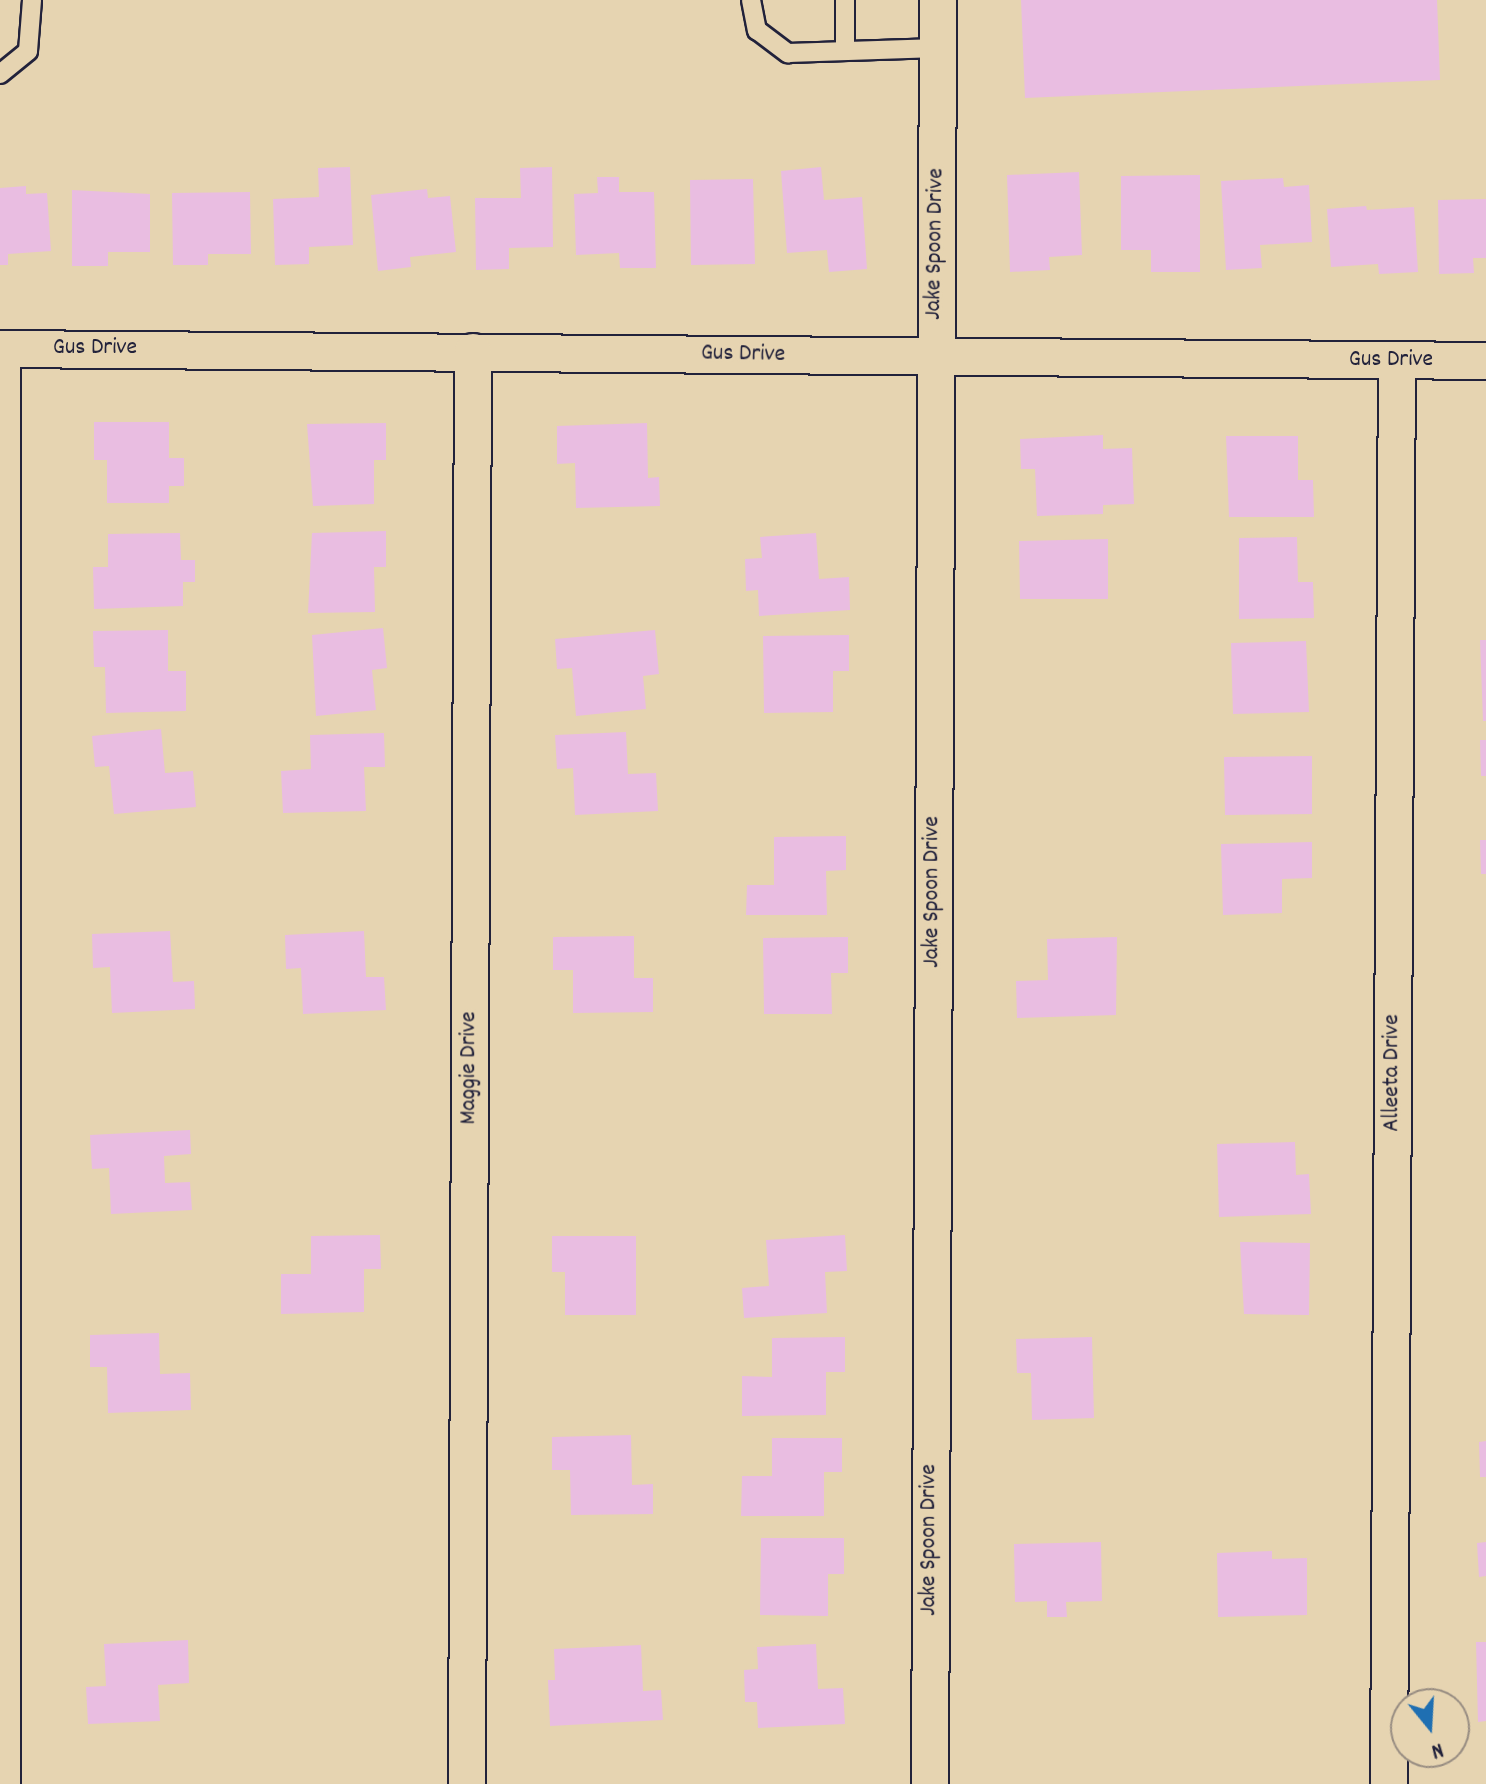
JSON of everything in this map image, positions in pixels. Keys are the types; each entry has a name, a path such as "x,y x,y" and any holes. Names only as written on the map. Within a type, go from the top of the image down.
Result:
{"street":[{"name":"Jake Spoon Drive","path":"930,1784 938,0"},
{"name":"Gus Drive","path":"1,349 1486,361"},
{"path":"1,349 2,1784"},
{"name":"Maggie Drive","path":"467,1784 473,352"},
{"name":"Alleeta Drive","path":"1389,1784 1397,361"}],"lane":[{"path":"0,74 28,51 32,0"},
{"path":"751,0 757,30 788,53 938,48"},
{"path":"845,0 845,51"}],"building":[{"path":"1021,0 1437,0 1440,80 1025,98"},
{"path":"350,167 353,245 309,247 309,264 275,265 273,199 319,197 318,168"},
{"path":"552,167 553,247 509,248 509,269 476,270 475,198 521,198 520,168"},
{"path":"821,167 824,200 862,197 867,269 829,272 827,250 787,253 781,171"},
{"path":"1079,172 1082,255 1049,257 1050,270 1010,272 1007,175"},
{"path":"1200,175 1200,272 1151,272 1151,250 1121,250 1121,176"},
{"path":"597,177 619,177 619,192 654,192 656,268 620,268 619,253 576,255 574,194 598,193"},
{"path":"1283,178 1284,187 1309,185 1312,242 1260,245 1262,268 1226,270 1221,181"},
{"path":"753,179 755,264 691,265 690,180"},
{"path":"26,186 26,194 47,193 51,251 8,254 8,265 0,265 0,188"},
{"path":"427,189 428,198 450,196 456,252 410,257 411,267 378,271 371,195"},
{"path":"72,190 150,194 150,252 108,252 108,266 72,266"},
{"path":"250,192 251,254 208,254 208,265 173,265 172,193"},
{"path":"1486,199 1486,258 1473,258 1474,273 1439,274 1438,200"},
{"path":"1366,206 1367,210 1414,207 1418,272 1379,274 1378,264 1331,267 1327,209"},
{"path":"94,422 169,422 169,458 184,458 184,486 169,486 169,503 107,503 107,460 94,460"},
{"path":"386,423 386,460 374,460 374,504 313,506 307,424"},
{"path":"647,423 648,478 659,477 660,506 576,508 575,463 557,464 557,426"},
{"path":"1103,435 1103,449 1132,448 1134,504 1103,505 1103,514 1037,516 1035,469 1021,469 1020,439"},
{"path":"1226,436 1298,436 1298,480 1313,480 1314,517 1229,517"},
{"path":"386,531 386,567 374,567 375,612 308,613 312,533"},
{"path":"180,533 181,560 195,560 195,582 183,582 183,606 94,609 93,567 108,567 108,534"},
{"path":"816,533 819,579 849,577 850,610 759,616 758,590 746,591 745,559 762,558 760,537"},
{"path":"1297,537 1298,582 1313,582 1314,618 1239,619 1239,538"},
{"path":"1108,539 1108,599 1020,599 1019,541"},
{"path":"383,628 387,668 372,670 376,710 316,716 312,635"},
{"path":"168,630 168,671 186,671 186,711 106,713 105,667 94,667 93,631"},
{"path":"655,630 659,674 643,676 646,709 576,716 572,668 557,669 555,639"},
{"path":"849,635 849,671 833,671 833,712 764,713 763,636"},
{"path":"1480,640 1486,640 1486,721 1483,721"},
{"path":"1306,641 1309,712 1233,714 1231,643"},
{"path":"161,729 165,773 193,771 196,807 114,814 109,766 95,767 92,736"},
{"path":"626,732 628,774 656,773 658,811 575,815 573,768 557,769 555,735"},
{"path":"384,733 385,767 364,767 366,811 283,813 281,771 311,769 310,735"},
{"path":"1480,740 1486,740 1486,776 1481,776"},
{"path":"1312,756 1312,814 1225,815 1224,757"},
{"path":"846,836 846,870 826,871 827,915 746,915 747,885 774,885 774,837"},
{"path":"1480,840 1486,840 1486,874 1481,874"},
{"path":"1312,842 1312,878 1282,879 1282,913 1223,915 1221,844"},
{"path":"170,931 173,982 194,981 195,1009 112,1013 110,967 93,968 92,934"},
{"path":"364,931 366,977 384,977 386,1010 303,1014 301,968 286,969 285,935"},
{"path":"634,936 634,978 653,978 653,1012 573,1013 573,970 553,970 553,937"},
{"path":"848,937 848,973 831,973 832,1014 764,1014 763,938"},
{"path":"1117,937 1116,1015 1017,1018 1016,981 1048,980 1047,939"},
{"path":"190,1130 191,1154 164,1156 165,1183 190,1182 192,1210 111,1214 109,1168 92,1169 90,1135"},
{"path":"1295,1142 1296,1175 1309,1174 1311,1214 1219,1217 1217,1144"},
{"path":"380,1235 381,1269 364,1269 364,1312 281,1314 281,1274 311,1274 311,1236"},
{"path":"845,1235 847,1271 825,1272 827,1313 744,1318 742,1288 769,1286 766,1240"},
{"path":"552,1236 636,1236 636,1315 565,1315 565,1272 552,1272"},
{"path":"1240,1242 1310,1243 1309,1315 1244,1314"},
{"path":"159,1333 160,1374 190,1373 191,1410 108,1413 107,1367 90,1367 90,1335"},
{"path":"845,1337 845,1372 826,1372 826,1415 742,1416 742,1376 772,1377 772,1338"},
{"path":"1092,1337 1094,1418 1032,1420 1031,1373 1017,1373 1016,1339"},
{"path":"631,1435 632,1485 653,1484 653,1514 571,1515 570,1470 552,1470 552,1437"},
{"path":"772,1438 842,1438 842,1472 824,1472 824,1516 741,1516 742,1476 772,1476"},
{"path":"1486,1441 1486,1477 1480,1477 1479,1442"},
{"path":"761,1538 844,1538 844,1574 828,1574 828,1616 760,1615"},
{"path":"1101,1542 1102,1601 1066,1602 1067,1617 1047,1617 1047,1601 1015,1602 1014,1544"},
{"path":"1486,1542 1486,1576 1479,1577 1477,1543"},
{"path":"1272,1551 1272,1559 1307,1558 1307,1615 1218,1617 1217,1553"},
{"path":"188,1640 189,1683 158,1685 160,1721 88,1724 86,1687 106,1686 104,1644"},
{"path":"1476,1642 1486,1642 1486,1721 1478,1722"},
{"path":"816,1644 818,1689 843,1688 845,1724 758,1728 757,1702 745,1702 744,1670 758,1669 757,1647"},
{"path":"641,1645 643,1691 661,1690 663,1720 550,1726 548,1680 555,1680 554,1649"}]}
